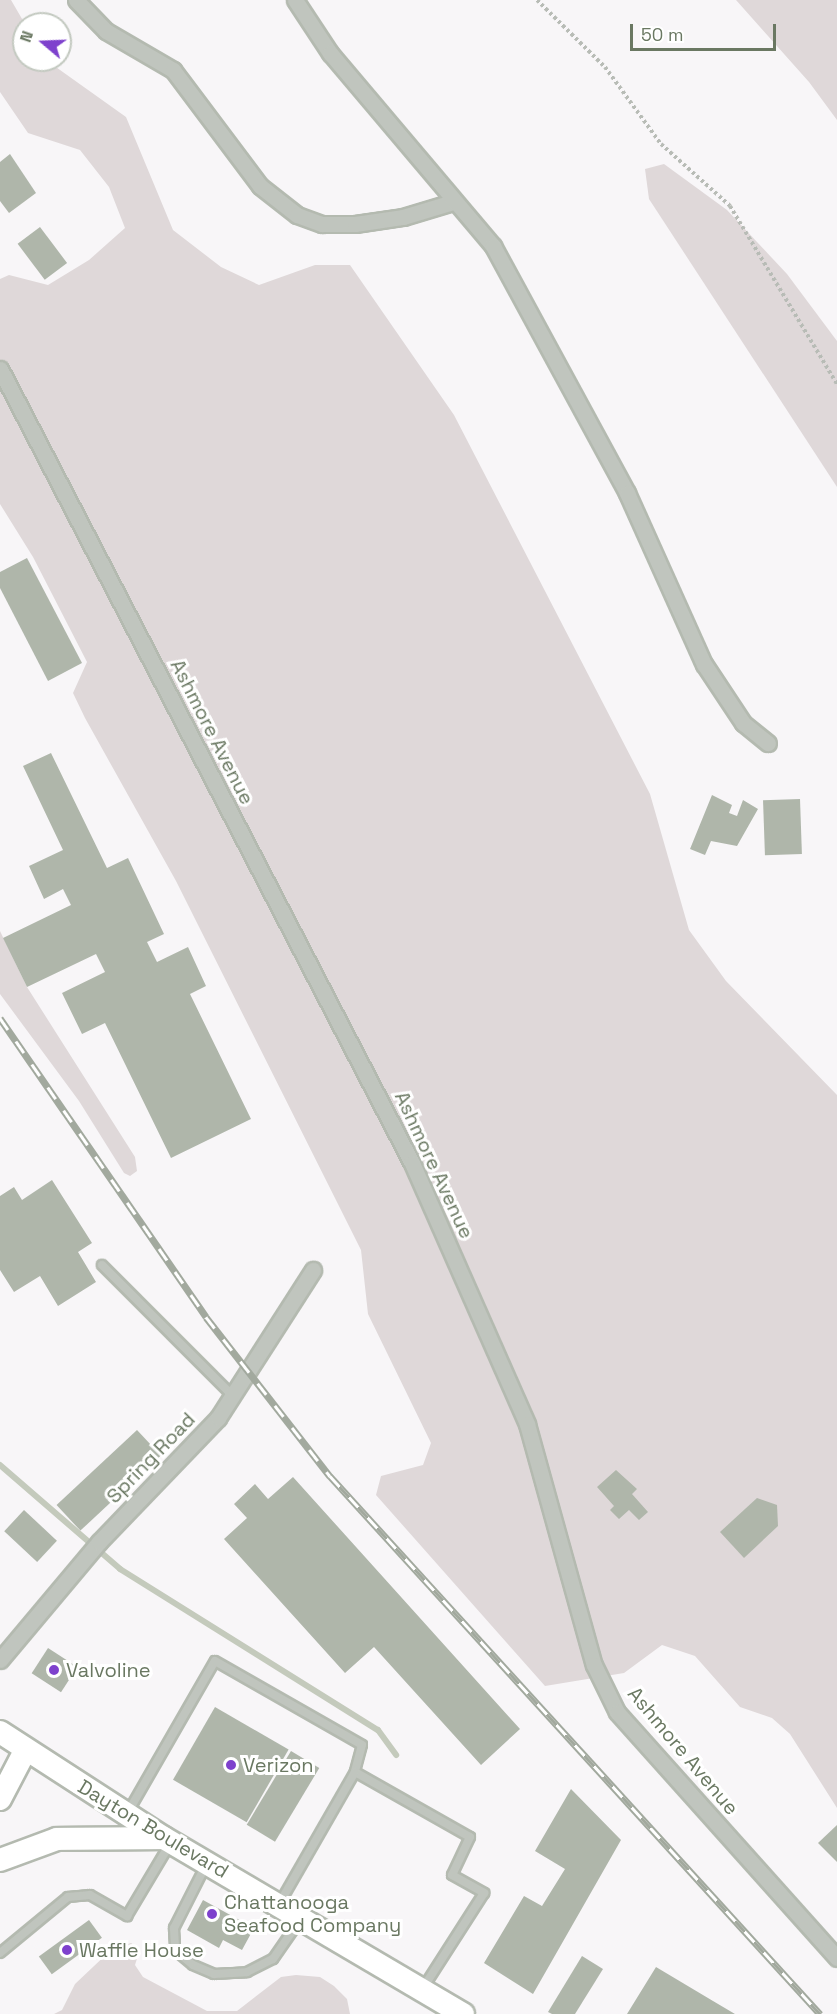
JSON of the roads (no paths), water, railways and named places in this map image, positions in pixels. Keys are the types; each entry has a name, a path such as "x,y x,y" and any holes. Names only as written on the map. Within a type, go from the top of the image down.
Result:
{"main road":[{"name":"Dayton Boulevard","path":"0,1732 25,1751 167,1840 463,2014"},
{"path":"0,1798 25,1751"},
{"path":"0,1860 57,1839 167,1840"}],"street":[{"path":"76,0 106,31 173,70 260,186 297,215 322,224 356,224 403,217 453,202"},
{"path":"295,0 330,53 453,202 493,246 627,493 704,664 744,723 768,743"},
{"name":"Ashmore Avenue","path":"0,369 412,1163 527,1424 594,1665 617,1712 837,1958"},
{"name":"Spring Road","path":"0,1660 99,1542 218,1418 230,1393 279,1327 314,1270"}],"lane":[{"path":"102,1265 230,1393"},
{"path":"127,1813 215,1660 362,1745 355,1772 278,1905"},
{"path":"355,1772 470,1837 452,1875 484,1893 422,1990"},
{"path":"0,1953 68,1897 90,1895 127,1916 167,1840"},
{"path":"207,1863 174,1928 175,1950 193,1965 214,1974 247,1972 273,1959 300,1918"}],"waterway":[{"path":"0,1465 120,1569 378,1730 396,1755"}],"railway":[{"path":"0,1018 206,1317 330,1476 820,2014"}],"place":[{"name":"Valvoline","path":"54,1670"},
{"name":"Verizon","path":"231,1765"},
{"name":"Chattanooga Seafood Company","path":"212,1914"},
{"name":"Waffle House","path":"67,1950"}]}
